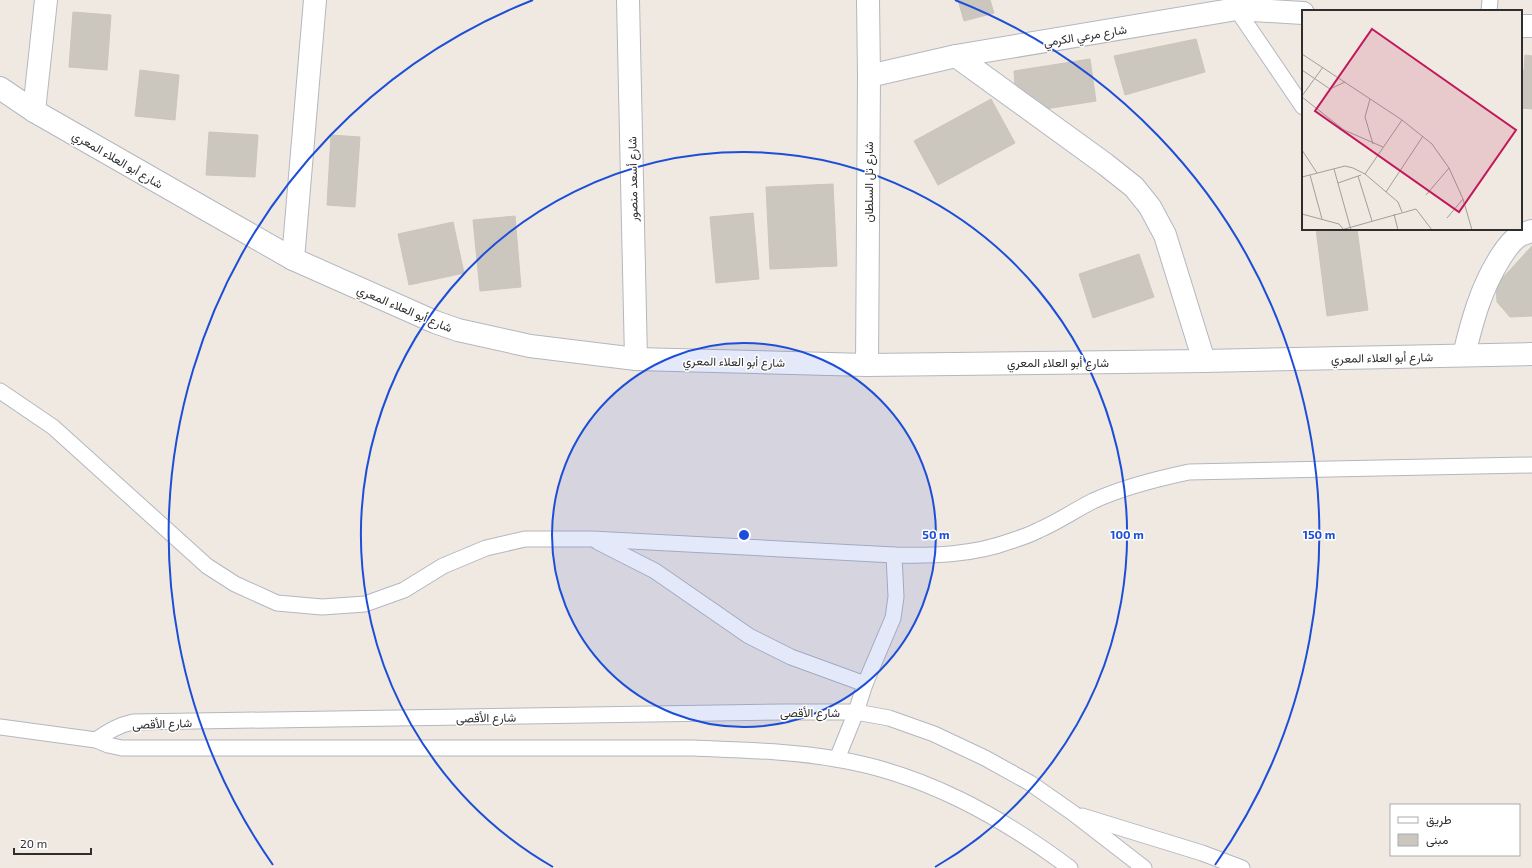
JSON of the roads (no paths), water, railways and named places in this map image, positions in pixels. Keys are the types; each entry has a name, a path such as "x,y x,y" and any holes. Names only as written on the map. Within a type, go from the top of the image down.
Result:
{"street":[{"path":"34,111 46,0"},
{"path":"293,258 315,0"},
{"name":"شارع أسعد منصور","path":"628,0 636,359"},
{"name":"شارع تل السلطان","path":"867,364 869,76 868,0"},
{"name":"شارع مرعي الكرمي","path":"869,76 956,56 1233,5 1302,13"},
{"path":"956,56 1105,164 1134,187 1150,207 1165,234 1204,361"},
{"name":"شارع أبو العلاء المعري","path":"0,88 34,111 293,258 435,322 458,330 530,346 636,359 867,364 1204,361 1532,354"},
{"path":"1464,355 1481,293 1493,269 1506,248 1519,236 1532,231"}],"lane":[{"path":"1489,10 1490,0"},
{"path":"1233,5 1302,106"},
{"path":"0,391 53,426 208,566 235,584 277,603 322,607 365,604 404,590 443,566 486,548 525,539 592,539 922,556 950,554 979,550 1010,542 1040,530 1066,515 1108,495 1156,479 1189,472 1532,465"},
{"path":"592,539 655,571 749,636 791,657 865,684"},
{"path":"837,759 856,712 865,684 893,618 896,597 894,555"},
{"name":"شارع الأقصى","path":"1070,868 1036,843 968,802 896,773 837,759 776,751 694,748 136,749 108,745 96,740 107,731 120,725 134,722 768,712 856,712 889,718 934,734 985,758 1030,783 1073,813 1144,868"},
{"path":"0,727 96,740"},
{"path":"0,739 23,729"},
{"path":"1073,813 1202,853 1242,868"}]}
